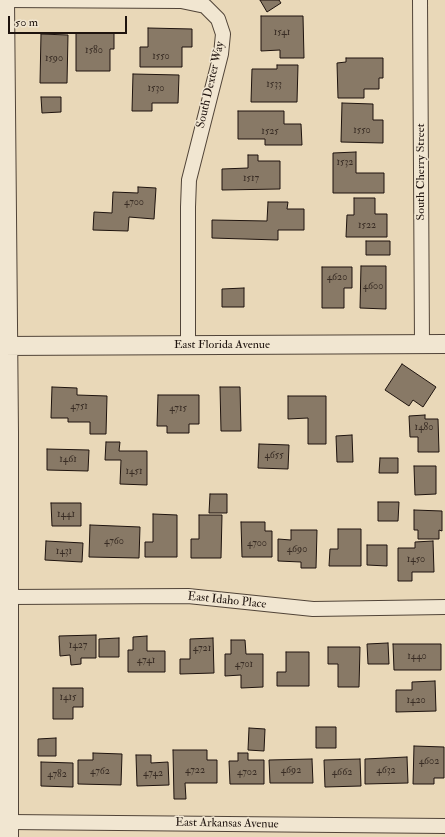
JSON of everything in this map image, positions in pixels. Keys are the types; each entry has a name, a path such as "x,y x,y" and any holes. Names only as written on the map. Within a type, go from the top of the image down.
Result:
{"street":[{"name":"South Dexter Way","path":"5,0 181,1 205,6 218,19 223,34 221,54 189,180 188,345"},
{"path":"5,0 4,346 9,597 4,790 9,829"},
{"name":"South Cherry Street","path":"420,0 422,344"},
{"name":"East Florida Avenue","path":"4,346 445,344"},
{"name":"East Idaho Place","path":"9,597 188,596 313,609 445,608"},
{"name":"East Arkansas Avenue","path":"9,829 445,826"}],"building":[{"path":"260,0 279,0 281,3 267,12"},
{"path":"261,16 303,16 304,58 280,58 280,50 261,51"},
{"path":"148,28 192,29 192,47 182,47 182,67 140,67 140,47 148,47"},
{"path":"76,33 114,33 114,49 110,49 110,71 76,71"},
{"path":"41,34 68,35 67,83 40,83"},
{"path":"346,58 383,58 383,78 379,78 379,89 364,89 364,98 338,98 337,63 346,62"},
{"path":"277,65 298,65 297,102 251,102 252,69 277,69"},
{"path":"133,74 179,75 178,103 152,103 152,111 132,111"},
{"path":"41,97 61,97 61,112 42,113"},
{"path":"342,103 373,104 373,120 383,120 383,143 341,142"},
{"path":"238,111 284,111 284,124 301,124 302,145 265,145 265,139 238,139"},
{"path":"356,152 356,173 384,173 384,193 333,193 333,153"},
{"path":"248,155 258,155 258,161 280,161 280,189 222,190 222,169 248,168"},
{"path":"138,187 156,188 154,219 129,217 128,231 93,230 94,212 112,213 113,192 138,193"},
{"path":"354,198 375,198 375,214 387,214 387,237 346,237 347,215 354,215"},
{"path":"268,202 288,202 287,209 304,209 304,230 278,230 278,240 212,238 212,220 267,221"},
{"path":"366,241 390,241 390,255 366,255"},
{"path":"361,266 386,266 386,309 360,308"},
{"path":"322,267 352,267 352,288 344,288 344,308 322,308"},
{"path":"244,288 244,307 222,307 222,289"},
{"path":"402,364 436,387 423,407 413,400 409,406 385,390"},
{"path":"52,387 77,388 77,395 107,396 106,434 90,434 90,422 68,422 68,418 51,418"},
{"path":"220,387 240,387 241,431 221,431"},
{"path":"158,395 199,395 199,424 189,424 189,433 167,433 167,426 157,426"},
{"path":"288,396 326,396 326,444 308,444 308,418 288,419"},
{"path":"425,415 425,419 438,419 439,452 418,452 418,437 410,437 409,416"},
{"path":"352,435 353,462 337,462 336,436"},
{"path":"106,442 120,442 119,451 147,451 147,485 120,484 121,460 105,460"},
{"path":"259,444 289,445 288,469 258,468"},
{"path":"47,449 89,450 88,471 47,470"},
{"path":"380,458 398,458 398,473 379,473"},
{"path":"414,466 436,466 436,494 415,495"},
{"path":"210,494 227,494 227,513 209,513"},
{"path":"378,502 399,502 398,521 378,521"},
{"path":"51,503 81,503 81,526 52,526"},
{"path":"414,510 442,511 442,531 439,530 439,539 418,539 418,530 414,530"},
{"path":"153,514 177,515 177,557 145,557 145,542 153,542"},
{"path":"199,515 222,515 221,558 191,558 191,539 199,539"},
{"path":"241,522 265,522 265,531 272,531 272,557 242,557"},
{"path":"90,525 140,527 139,558 89,557"},
{"path":"338,529 361,529 361,566 329,566 330,549 338,549"},
{"path":"291,530 317,530 316,568 301,568 301,562 278,561 278,539 291,540"},
{"path":"46,541 83,543 82,562 45,560"},
{"path":"433,541 434,572 412,572 412,581 398,581 398,548 415,548 415,542"},
{"path":"367,545 387,545 387,566 367,565"},
{"path":"96,635 96,658 81,658 81,664 71,665 70,655 60,656 59,636"},
{"path":"147,636 147,651 165,651 165,672 128,672 128,650 133,650 133,637"},
{"path":"119,638 119,657 99,657 99,639"},
{"path":"213,638 214,673 180,674 180,659 190,659 190,639"},
{"path":"231,640 245,640 246,654 263,654 263,687 241,688 241,675 225,676 225,654 231,654"},
{"path":"388,643 389,664 368,664 367,644"},
{"path":"393,644 441,644 441,670 394,670"},
{"path":"328,647 360,647 359,687 338,687 338,664 328,664"},
{"path":"286,652 309,652 309,686 277,686 277,672 286,672"},
{"path":"435,681 436,711 396,712 396,690 412,690 412,682"},
{"path":"53,688 83,688 83,707 73,707 73,719 53,719"},
{"path":"316,727 336,727 336,748 316,748"},
{"path":"249,728 265,729 264,751 248,750"},
{"path":"56,738 56,756 38,756 38,739"},
{"path":"414,746 444,747 444,778 434,778 434,784 413,784"},
{"path":"173,750 207,750 207,760 217,760 217,783 185,783 186,799 174,799"},
{"path":"93,753 122,754 121,785 78,784 78,760 93,760"},
{"path":"238,753 248,753 248,760 264,760 264,784 230,784 229,761 238,761"},
{"path":"136,755 151,755 151,763 168,762 169,785 137,786"},
{"path":"407,757 408,783 365,784 365,759"},
{"path":"312,759 313,783 270,783 269,760"},
{"path":"360,759 361,786 325,787 324,760"},
{"path":"41,762 73,763 73,787 41,786"}]}
